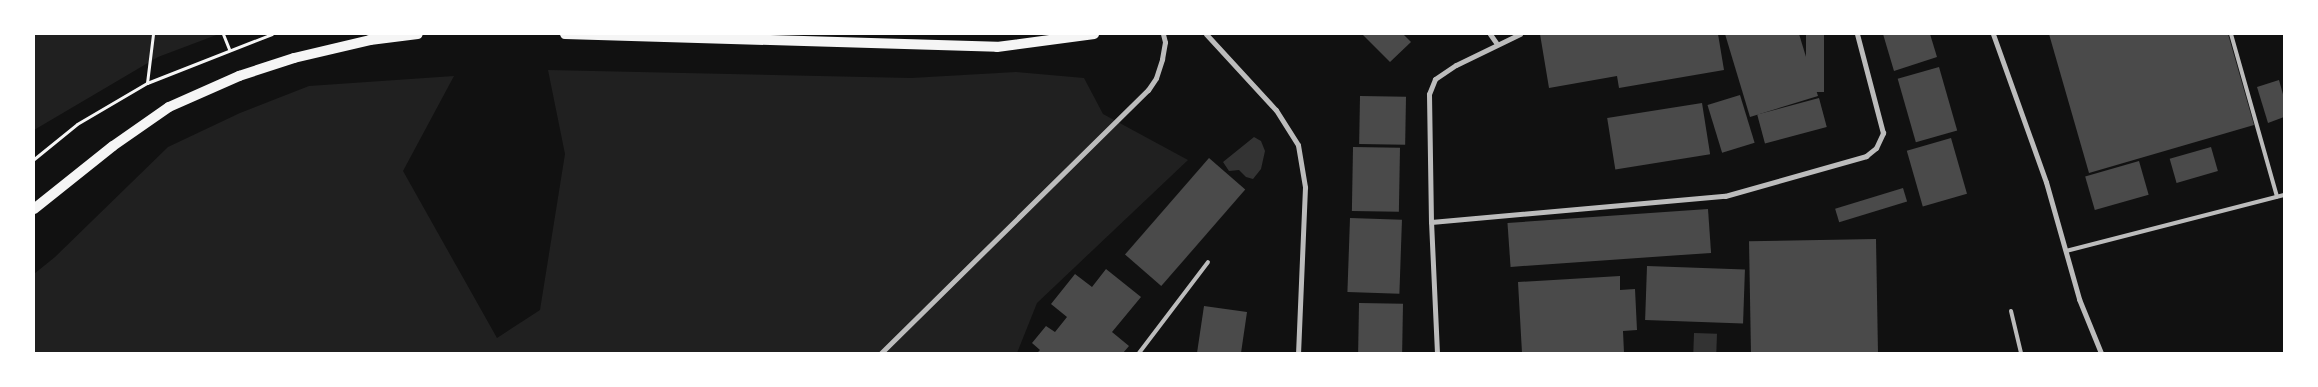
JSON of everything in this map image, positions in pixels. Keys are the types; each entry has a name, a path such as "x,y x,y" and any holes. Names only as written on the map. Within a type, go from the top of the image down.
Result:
{"main road":[{"path":"34,209 113,146 169,107 239,76 294,58 370,40 418,34"},
{"path":"565,34 997,47 1094,34"}],"street":[{"path":"881,353 1148,90 1156,78 1162,59 1165,42 1163,34"},
{"path":"1206,34 1276,110 1298,145 1305,196 1298,353"},
{"path":"1490,34 1497,44"},
{"path":"1437,353 1428,94 1435,79 1456,65 1520,34"},
{"path":"1431,222 1725,196 1866,156 1876,148 1883,133 1857,34"},
{"path":"1993,34 2046,182 2078,299 2101,353"}],"lane":[{"path":"2231,34 2277,197"},
{"path":"2066,250 2284,195"},
{"path":"1139,353 1208,262"},
{"path":"2011,311 2021,353"}],"path":[{"path":"147,83 153,34"},
{"path":"223,34 229,49"},
{"path":"34,159 77,124 147,83 229,49 272,34"}],"shaded area":[{"path":"34,34 219,34 158,57 34,130"},
{"path":"548,70 911,78 1016,72 1084,78 1103,114 1188,160 1037,303 1017,353 34,353 34,274 55,257 168,147 240,113 309,86 454,76 403,171 497,338 540,310 565,154"},
{"path":"1254,137 1261,141 1265,151 1261,169 1253,179 1246,177 1239,170 1229,171 1223,162"},
{"path":"1694,333 1717,334 1716,353 1693,353"}],"building":[{"path":"1362,34 1403,34 1411,42 1390,62"},
{"path":"1540,34 1718,34 1724,70 1619,88 1617,76 1549,88"},
{"path":"1725,34 1799,34 1818,96 1750,117"},
{"path":"1806,34 1824,34 1824,92 1806,92"},
{"path":"1883,34 1930,34 1937,57 1894,71"},
{"path":"2049,34 2228,34 2254,125 2089,173"},
{"path":"1939,67 1957,130 1916,142 1898,79"},
{"path":"2279,80 2284,98 2284,117 2268,123 2257,87"},
{"path":"1740,95 1755,143 1722,153 1707,105"},
{"path":"1360,96 1406,97 1405,145 1359,144"},
{"path":"1819,98 1827,127 1765,144 1757,115"},
{"path":"1702,103 1710,154 1615,169 1607,118"},
{"path":"1951,138 1967,194 1923,206 1907,151"},
{"path":"1353,147 1400,148 1399,212 1352,211"},
{"path":"2211,147 2218,171 2177,183 2170,159"},
{"path":"1209,158 1245,189 1161,286 1125,255"},
{"path":"2139,161 2149,195 2095,210 2085,176"},
{"path":"1903,188 1907,201 1839,222 1835,209"},
{"path":"1708,209 1711,253 1511,267 1507,223"},
{"path":"1350,218 1402,220 1399,294 1347,292"},
{"path":"1876,239 1878,353 1751,353 1749,241"},
{"path":"1647,266 1745,269 1743,323 1645,320"},
{"path":"1106,269 1141,297 1112,332 1129,346 1123,353 1037,353 1040,350 1032,343 1046,326 1055,332 1067,317 1051,304 1075,274 1092,287"},
{"path":"1620,276 1620,290 1635,289 1637,330 1623,331 1624,353 1522,353 1518,282"},
{"path":"1359,303 1403,304 1402,353 1358,353"},
{"path":"1204,306 1247,312 1241,353 1197,353"}]}
